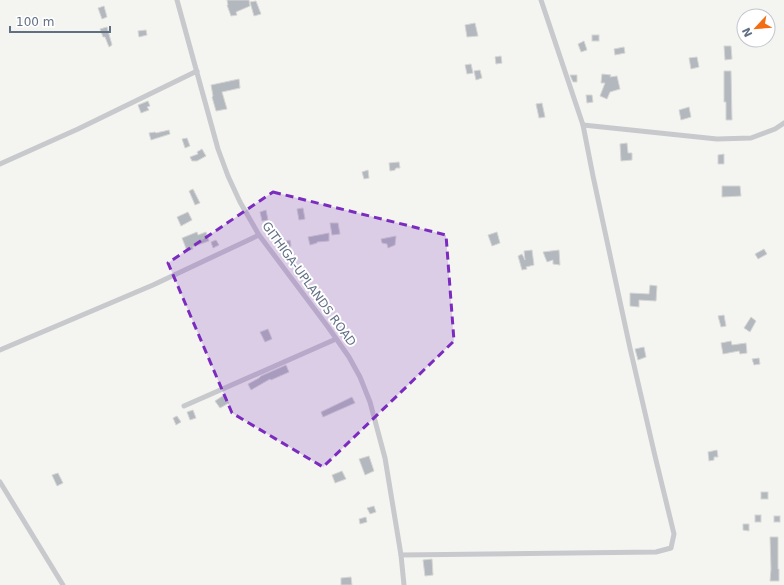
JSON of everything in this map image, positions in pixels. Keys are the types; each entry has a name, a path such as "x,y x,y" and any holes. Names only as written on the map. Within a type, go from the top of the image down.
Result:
{"street":[{"name":"GITHIGA-UPLANDS ROAD","path":"177,0 218,149 240,202 259,235 349,357 360,377 370,402 386,458 401,555 404,585"},
{"path":"401,555 656,552 671,548 674,534 629,341 583,125 541,0"},
{"path":"0,164 78,129 197,71"},
{"path":"583,125 717,139 751,138 784,124"},
{"path":"0,350 153,285 259,235"},
{"path":"184,406 336,339"},
{"path":"0,482 63,585"}],"highlighted area":[{"path":"273,192 446,235 454,341 323,467 232,413 168,263"}],"building":[{"path":"227,0 249,0 250,6 236,12 237,15 231,16 227,5"},
{"path":"256,1 261,14 254,16 250,2"},
{"path":"104,6 107,17 102,19 98,8"},
{"path":"475,23 478,36 467,37 465,25"},
{"path":"107,27 112,45 109,47 100,29"},
{"path":"146,30 147,35 139,37 138,31"},
{"path":"592,35 599,35 599,41 592,41"},
{"path":"584,41 587,50 581,52 578,44"},
{"path":"724,46 731,46 732,59 725,60"},
{"path":"624,47 625,53 615,55 614,49"},
{"path":"501,56 502,63 496,64 495,57"},
{"path":"697,57 699,67 691,69 689,58"},
{"path":"471,64 473,73 467,74 465,65"},
{"path":"480,70 482,78 476,80 474,71"},
{"path":"724,71 731,71 732,120 726,120 726,102 724,102"},
{"path":"602,74 611,75 610,77 617,76 620,89 610,92 607,99 600,96 605,83 601,83"},
{"path":"570,75 577,75 577,82 573,82"},
{"path":"239,79 240,88 222,92 227,109 216,111 212,97 211,85"},
{"path":"586,95 592,95 593,102 587,103"},
{"path":"148,101 150,106 147,107 149,110 141,113 138,105"},
{"path":"542,103 545,117 539,118 536,104"},
{"path":"689,107 691,117 681,120 679,110"},
{"path":"169,130 170,134 151,140 149,133"},
{"path":"187,138 190,146 185,148 182,139"},
{"path":"627,143 628,153 632,153 632,160 621,161 620,144"},
{"path":"202,149 206,156 197,161 192,161 190,157 198,154 197,152"},
{"path":"724,154 724,164 718,164 718,155"},
{"path":"399,162 400,168 390,171 389,163"},
{"path":"368,170 369,178 364,179 362,172"},
{"path":"722,186 740,186 741,196 722,197"},
{"path":"193,189 200,203 195,205 189,191"},
{"path":"303,208 305,219 299,220 297,209"},
{"path":"266,210 268,220 262,221 260,212"},
{"path":"188,212 192,220 181,226 177,217"},
{"path":"330,223 338,223 340,234 332,235"},
{"path":"197,232 198,235 206,232 209,241 192,247 193,249 187,251 182,238"},
{"path":"497,232 500,243 492,246 488,235"},
{"path":"329,233 329,241 317,242 310,245 308,237"},
{"path":"396,236 395,245 388,248 387,244 382,243 381,239"},
{"path":"216,240 219,245 213,248 211,242"},
{"path":"290,240 291,246 280,249 279,243"},
{"path":"764,249 767,254 758,259 755,254"},
{"path":"532,250 534,265 526,267 527,269 522,270 518,256 522,254 525,260 524,251"},
{"path":"559,250 560,265 553,264 553,260 547,262 543,252"},
{"path":"650,285 657,286 656,301 639,300 639,307 630,306 630,293 649,294"},
{"path":"724,315 726,326 721,327 718,316"},
{"path":"751,317 756,321 750,332 744,328"},
{"path":"268,329 272,339 265,342 260,332"},
{"path":"731,341 732,345 746,343 747,353 740,354 739,351 723,354 721,343"},
{"path":"644,347 646,357 638,360 635,349"},
{"path":"759,358 760,364 754,365 752,359"},
{"path":"286,365 289,372 271,380 270,379 251,390 248,384 261,376"},
{"path":"224,395 229,403 220,408 215,401"},
{"path":"352,397 355,403 323,417 321,412"},
{"path":"193,410 196,418 190,420 187,412"},
{"path":"177,416 181,422 176,425 173,418"},
{"path":"717,450 718,457 714,457 714,460 709,461 708,452"},
{"path":"369,456 374,471 365,475 359,459"},
{"path":"342,471 346,479 335,483 332,475"},
{"path":"58,473 63,483 57,486 52,475"},
{"path":"761,492 768,492 768,499 761,499"},
{"path":"374,506 376,512 370,514 367,508"},
{"path":"755,515 761,515 761,522 755,522"},
{"path":"774,516 780,516 780,522 774,522"},
{"path":"366,517 367,522 360,524 359,519"},
{"path":"743,524 749,524 749,531 743,530"},
{"path":"770,537 778,537 779,581 770,581"},
{"path":"432,559 433,575 425,576 423,560"},
{"path":"351,577 352,585 341,585 341,578"}]}
